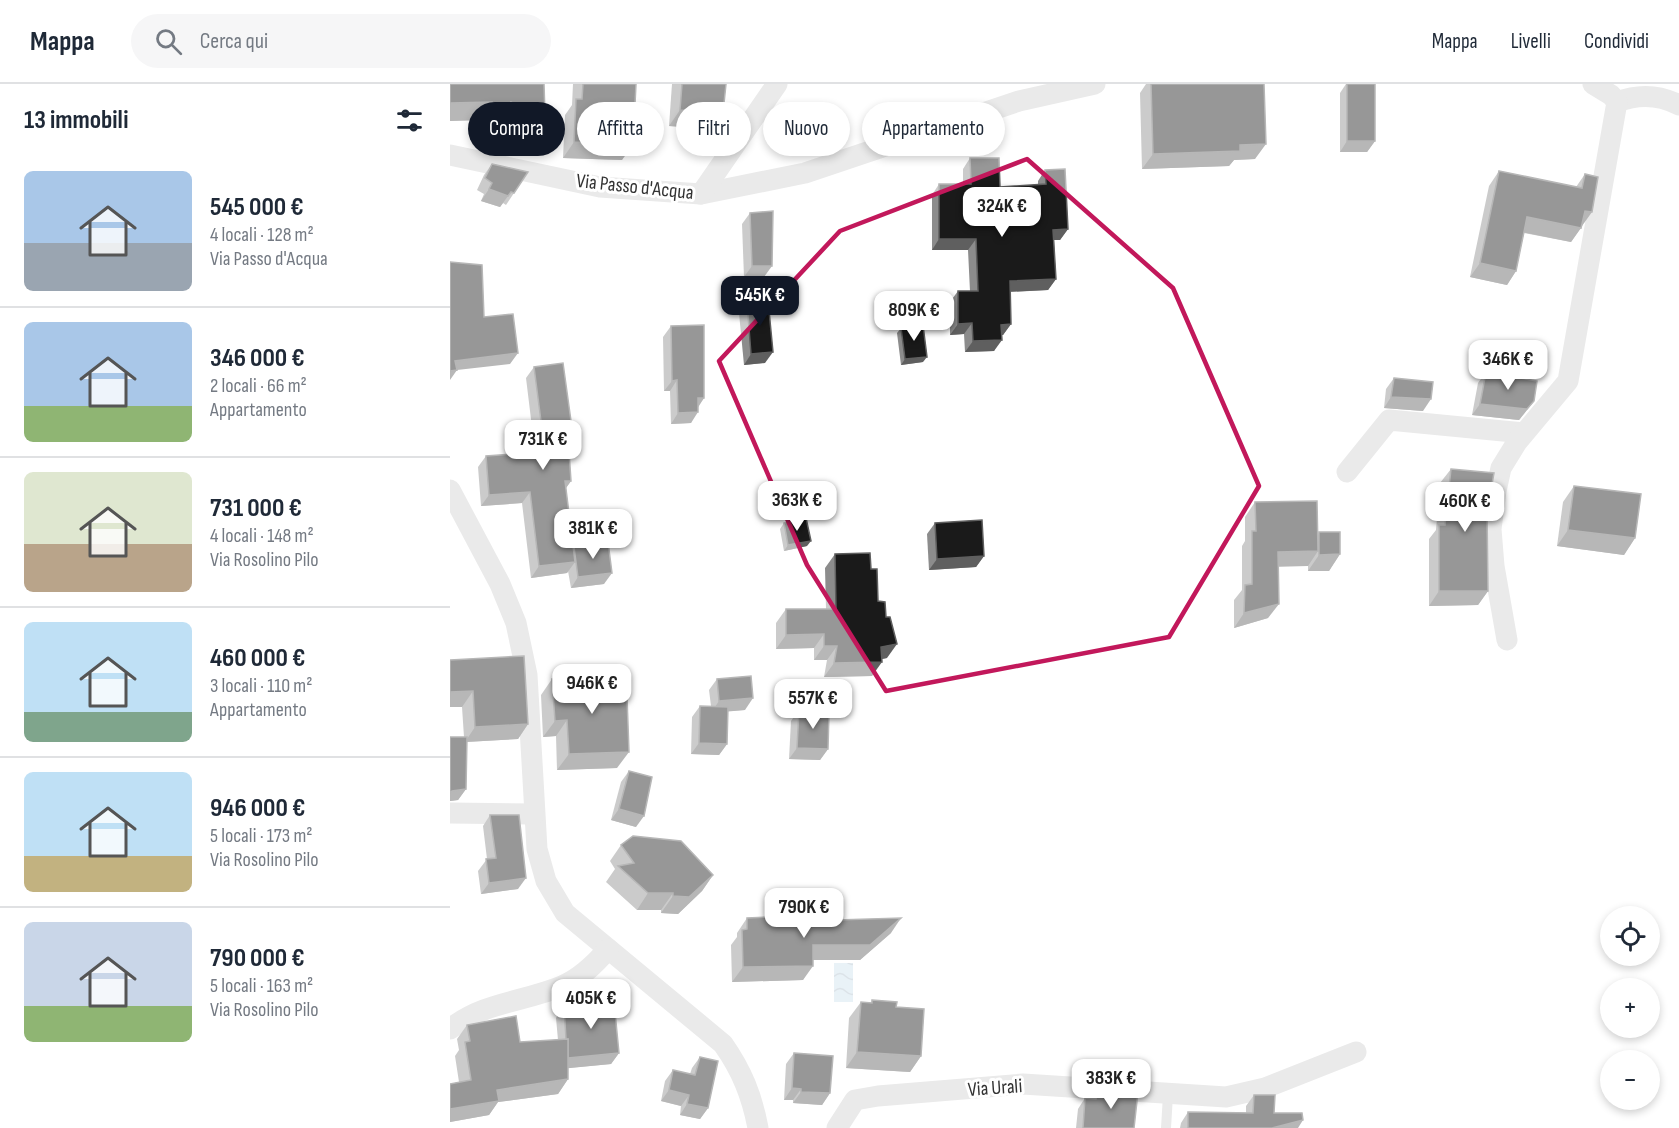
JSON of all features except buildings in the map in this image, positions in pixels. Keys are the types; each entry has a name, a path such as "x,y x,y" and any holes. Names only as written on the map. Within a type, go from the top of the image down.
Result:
{"street":[{"path":"701,194 777,84"},
{"name":"Via Passo d'Acqua","path":"450,155 600,187 701,194 806,173 1019,102 1095,84"},
{"path":"1593,84 1611,95 1617,102"},
{"path":"1617,102 1634,96 1648,96 1679,105"},
{"path":"1507,640 1494,566 1491,529 1501,468 1524,433 1568,381 1617,102"},
{"path":"1347,472 1389,420 1524,433"},
{"path":"450,490 500,584 516,623 527,675 537,849 546,881 565,913 723,1044 741,1071 753,1101 758,1128"},
{"path":"450,813 534,814"},
{"path":"450,1029 460,1021 491,1006 562,986 591,968 608,949"},
{"name":"Via Urali","path":"837,1128 855,1100 878,1096 1023,1084 1226,1097 1265,1088 1356,1052"}],"lane":[{"path":"1166,1128 1168,1095"}],"highlighted area":[{"path":"1027,159 1173,288 1259,486 1169,637 886,691 807,565 719,361 840,231"}],"water":[{"path":"834,963 853,963 853,1002 834,1002"}]}
